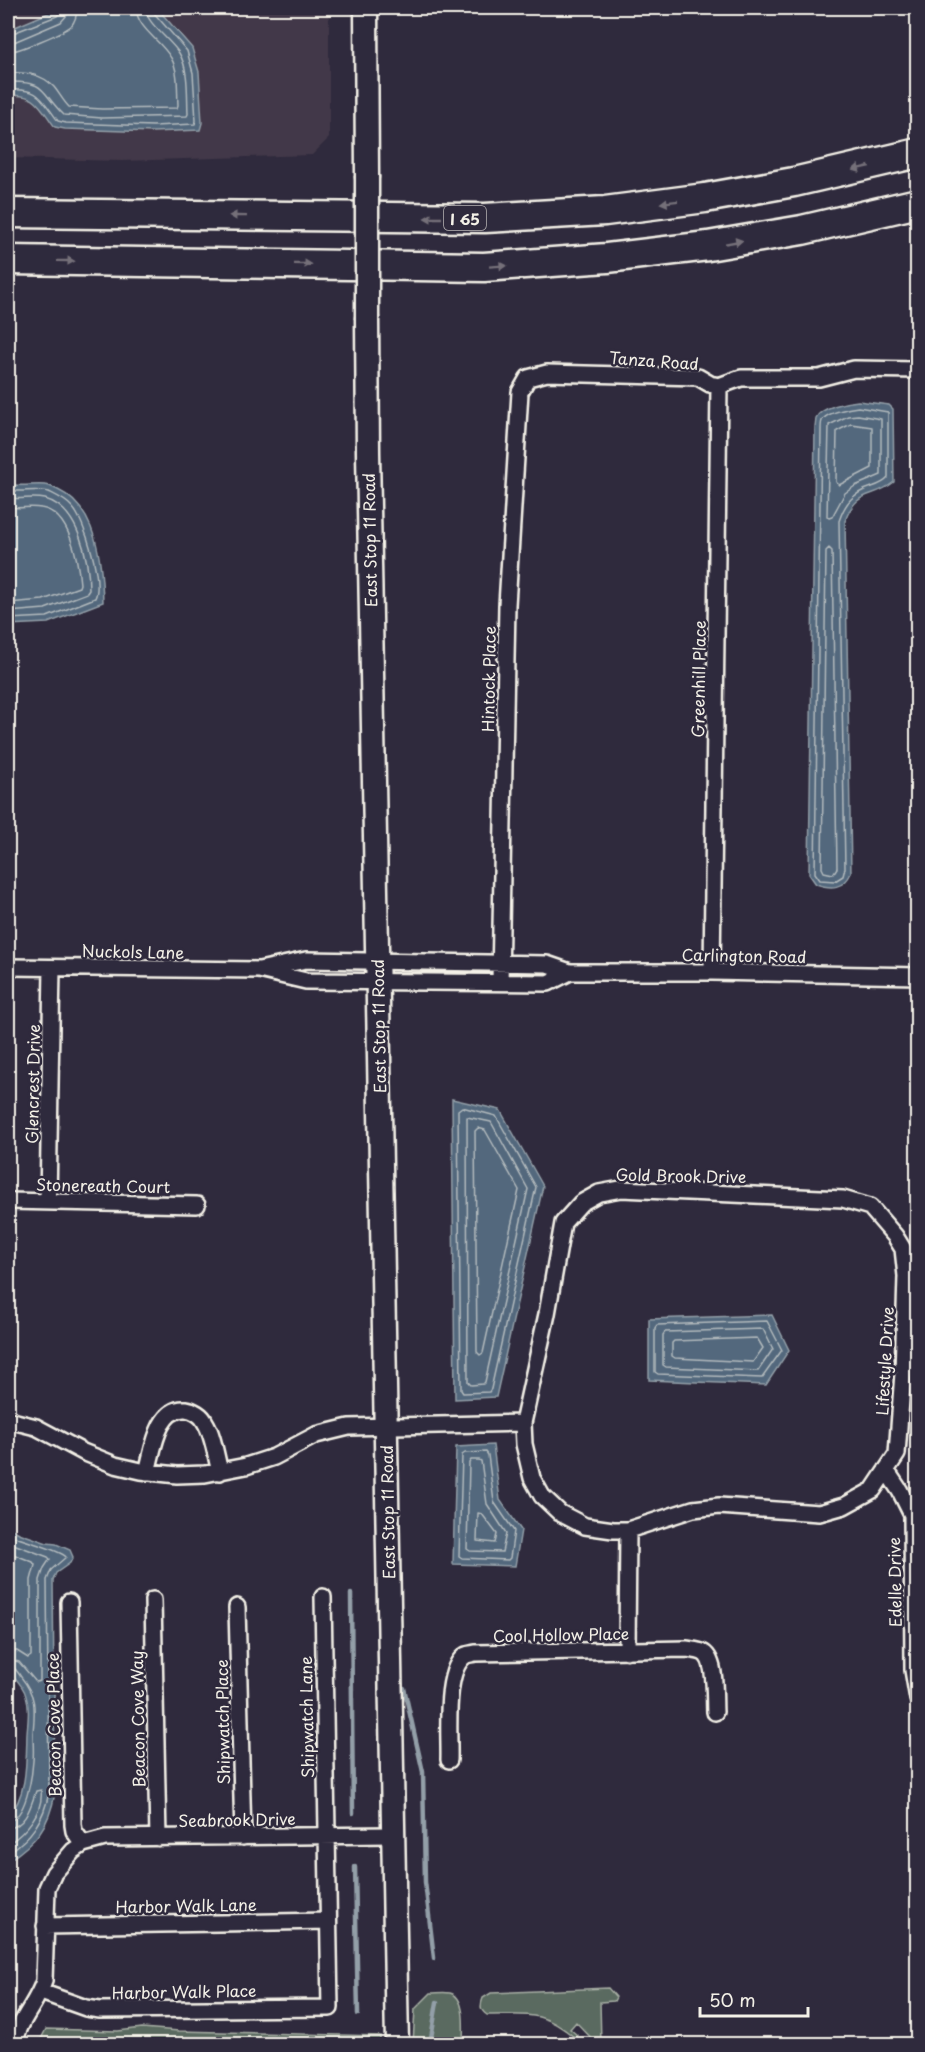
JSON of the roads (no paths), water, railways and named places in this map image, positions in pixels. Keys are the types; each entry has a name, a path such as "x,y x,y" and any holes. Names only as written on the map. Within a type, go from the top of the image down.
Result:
{"highway":[{"name":"I 65","path":"8,213 485,218 594,212 705,198 794,182 918,153"},
{"path":"8,260 484,267 607,258 708,246 802,230 918,203"}],"main road":[{"name":"East Stop 11 Road","path":"366,8 367,319 397,2044"}],"street":[{"name":"Tanza Road","path":"528,378 547,373 698,377 719,386 741,378 819,378 854,369 918,370"},
{"name":"Hintock Place","path":"500,982 507,605 520,392 528,378"},
{"name":"Greenhill Place","path":"712,972 719,386"},
{"name":"Nuckols Lane","path":"8,967 259,970 306,960 377,971"},
{"name":"Carlington Road","path":"377,971 500,963 548,964 570,972 918,976"},
{"name":"Glencrest Drive","path":"48,1202 52,968"},
{"name":"Carlington Road","path":"377,971 500,982 548,983 570,972"},
{"name":"Gold Brook Drive","path":"628,1530 585,1526 560,1514 542,1496 531,1478 524,1444 523,1423 547,1314 563,1223 581,1203 599,1193 621,1189 843,1199 870,1207"},
{"name":"Stonereath Court","path":"8,1201 197,1205"},
{"name":"Lifestyle Drive","path":"628,1530 693,1509 719,1506 819,1513 844,1506 873,1490 897,1454 903,1373 906,1276 903,1249 870,1207"},
{"path":"147,1472 161,1425 171,1413 185,1409 198,1414 206,1423 220,1472"},
{"path":"8,1420 36,1427 102,1460 147,1472 191,1475 220,1472 267,1459 330,1431 349,1427 523,1423"},
{"name":"Edelle Drive","path":"886,1470 912,1515 913,1670 918,1699"},
{"path":"627,1651 628,1530"},
{"name":"Shipwatch Lane","path":"323,1597 330,2007"},
{"name":"Beacon Cove Way","path":"153,1600 158,1838"},
{"name":"Beacon Cove Place","path":"69,1602 73,1825 76,1836 83,1844"},
{"name":"Shipwatch Place","path":"237,1606 243,1837"},
{"name":"Cool Hollow Place","path":"449,1760 450,1683 455,1668 466,1655 475,1653 687,1649 703,1652 710,1659 712,1668 715,1712"},
{"name":"Seabrook Drive","path":"83,1844 105,1838 392,1835"},
{"path":"15,2044 14,2024 41,1992 44,1981 47,1888 54,1873 73,1851 83,1844"},
{"name":"Harbor Walk Lane","path":"45,1926 328,1921"},
{"name":"Harbor Walk Place","path":"41,1992 97,2010 330,2007"}],"water":[{"path":"60,8 157,8 192,48 199,72 202,123 200,130 153,132 65,129 55,127 41,107 31,99 25,96 8,96 8,30"},
{"path":"858,401 889,405 893,409 894,482 860,499 845,521 851,873 841,885 827,887 816,884 809,874 815,427 816,418 823,411"},
{"path":"8,484 50,486 71,498 81,510 89,523 99,554 103,602 48,623 8,625"},
{"path":"452,1099 500,1110 543,1186 496,1397 455,1399"},
{"path":"772,1315 789,1350 766,1385 649,1380 649,1319"},
{"path":"493,1445 500,1500 521,1530 515,1566 453,1564 456,1447"},
{"path":"8,1527 70,1550 73,1557 70,1563 56,1573 53,1580 55,1793 49,1815 40,1833 8,1861 8,1818 15,1808 25,1777 28,1705 25,1692 8,1670"}],"waterway":[{"path":"351,1594 353,1813"},
{"path":"404,1688 423,1772 425,1882 434,1958"},
{"path":"355,1867 358,2014"},
{"path":"430,2044 437,2002"}]}
